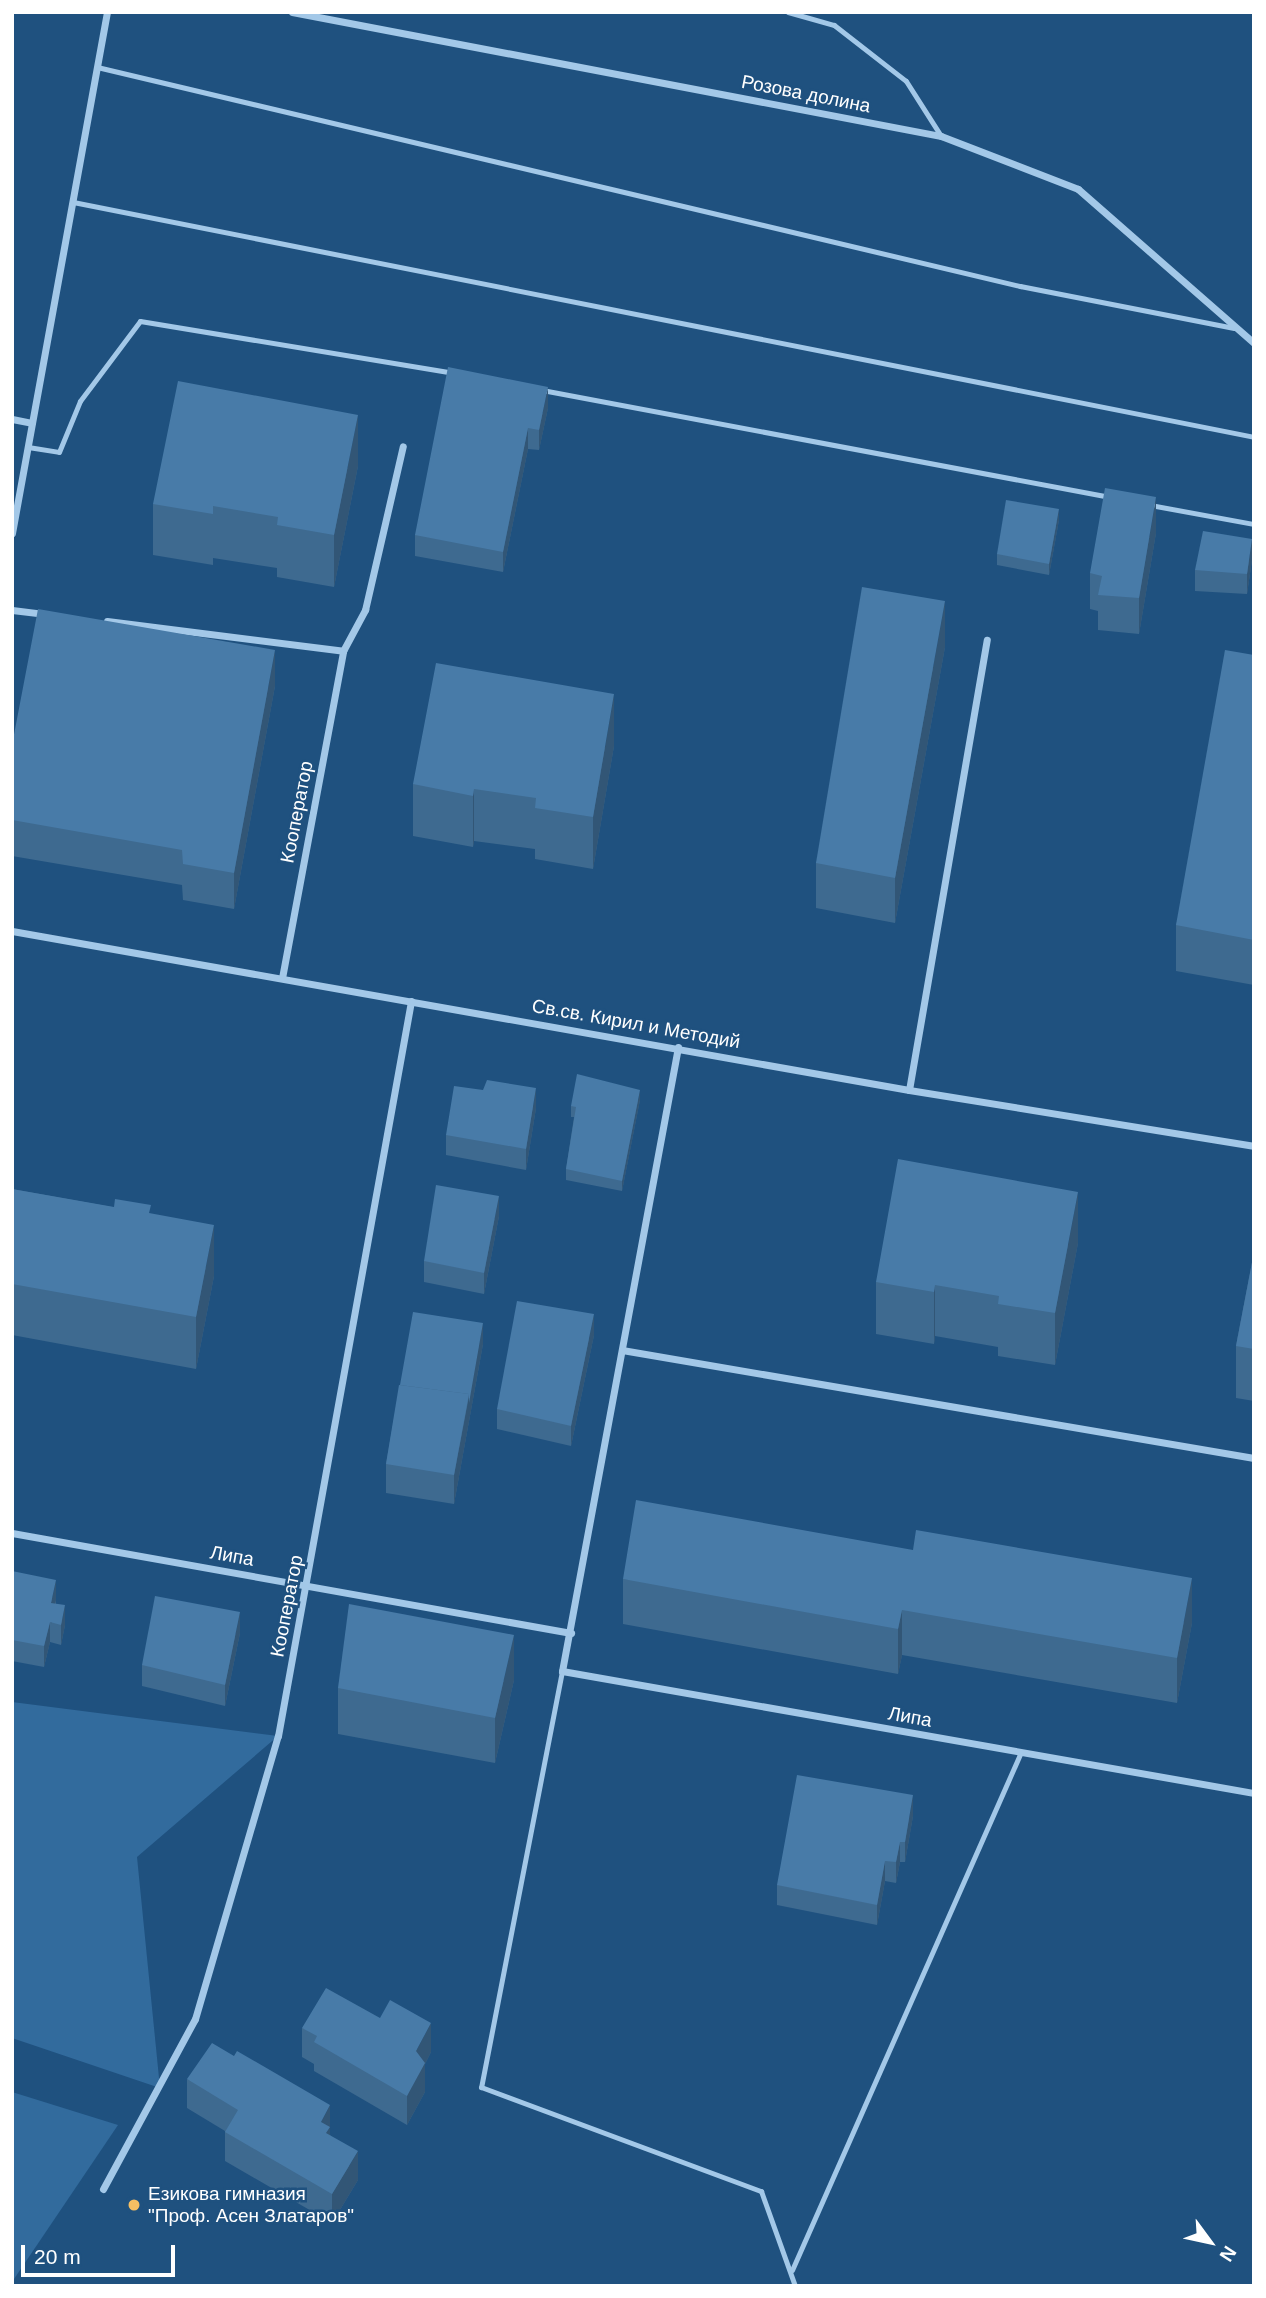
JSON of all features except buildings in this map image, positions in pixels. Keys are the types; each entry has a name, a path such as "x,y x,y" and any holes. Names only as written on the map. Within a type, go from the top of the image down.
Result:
{"street":[{"path":"12,533 107,12"},
{"name":"Розова долина","path":"292,12 941,136 1078,189 1254,343"},
{"path":"12,419 32,423"},
{"name":"Кооператор","path":"282,978 344,651 365,610 403,446"},
{"path":"12,610 54,615"},
{"path":"95,620 344,651"},
{"path":"909,1090 987,640"},
{"name":"Св.св. Кирил и Методий","path":"12,931 909,1090 1254,1146"},
{"name":"Кооператор","path":"103,2189 195,2019 278,1736 411,1001"},
{"path":"562,1671 678,1047"},
{"path":"622,1350 1254,1458"},
{"name":"Липа","path":"12,1533 571,1633"},
{"name":"Липа","path":"562,1671 1254,1793"}],"lane":[{"path":"788,12 834,25 906,81 941,136"},
{"path":"97,67 1020,286 1237,328"},
{"path":"73,202 1254,437"},
{"path":"28,447 59,452 80,401 140,321 468,376"},
{"path":"535,389 1118,499"},
{"path":"1145,504 1254,524"},
{"path":"562,1671 481,2087 761,2191 792,2270 794,2286"},
{"path":"792,2270 1021,1752"}],"shaded area":[{"path":"12,1702 278,1736 137,1857 160,2088 12,2038"},
{"path":"12,2092 118,2125 12,2282"}],"place":[{"name":"Езикова гимназия \"Проф. Асен Златаров\"","path":"134,2205"}]}
